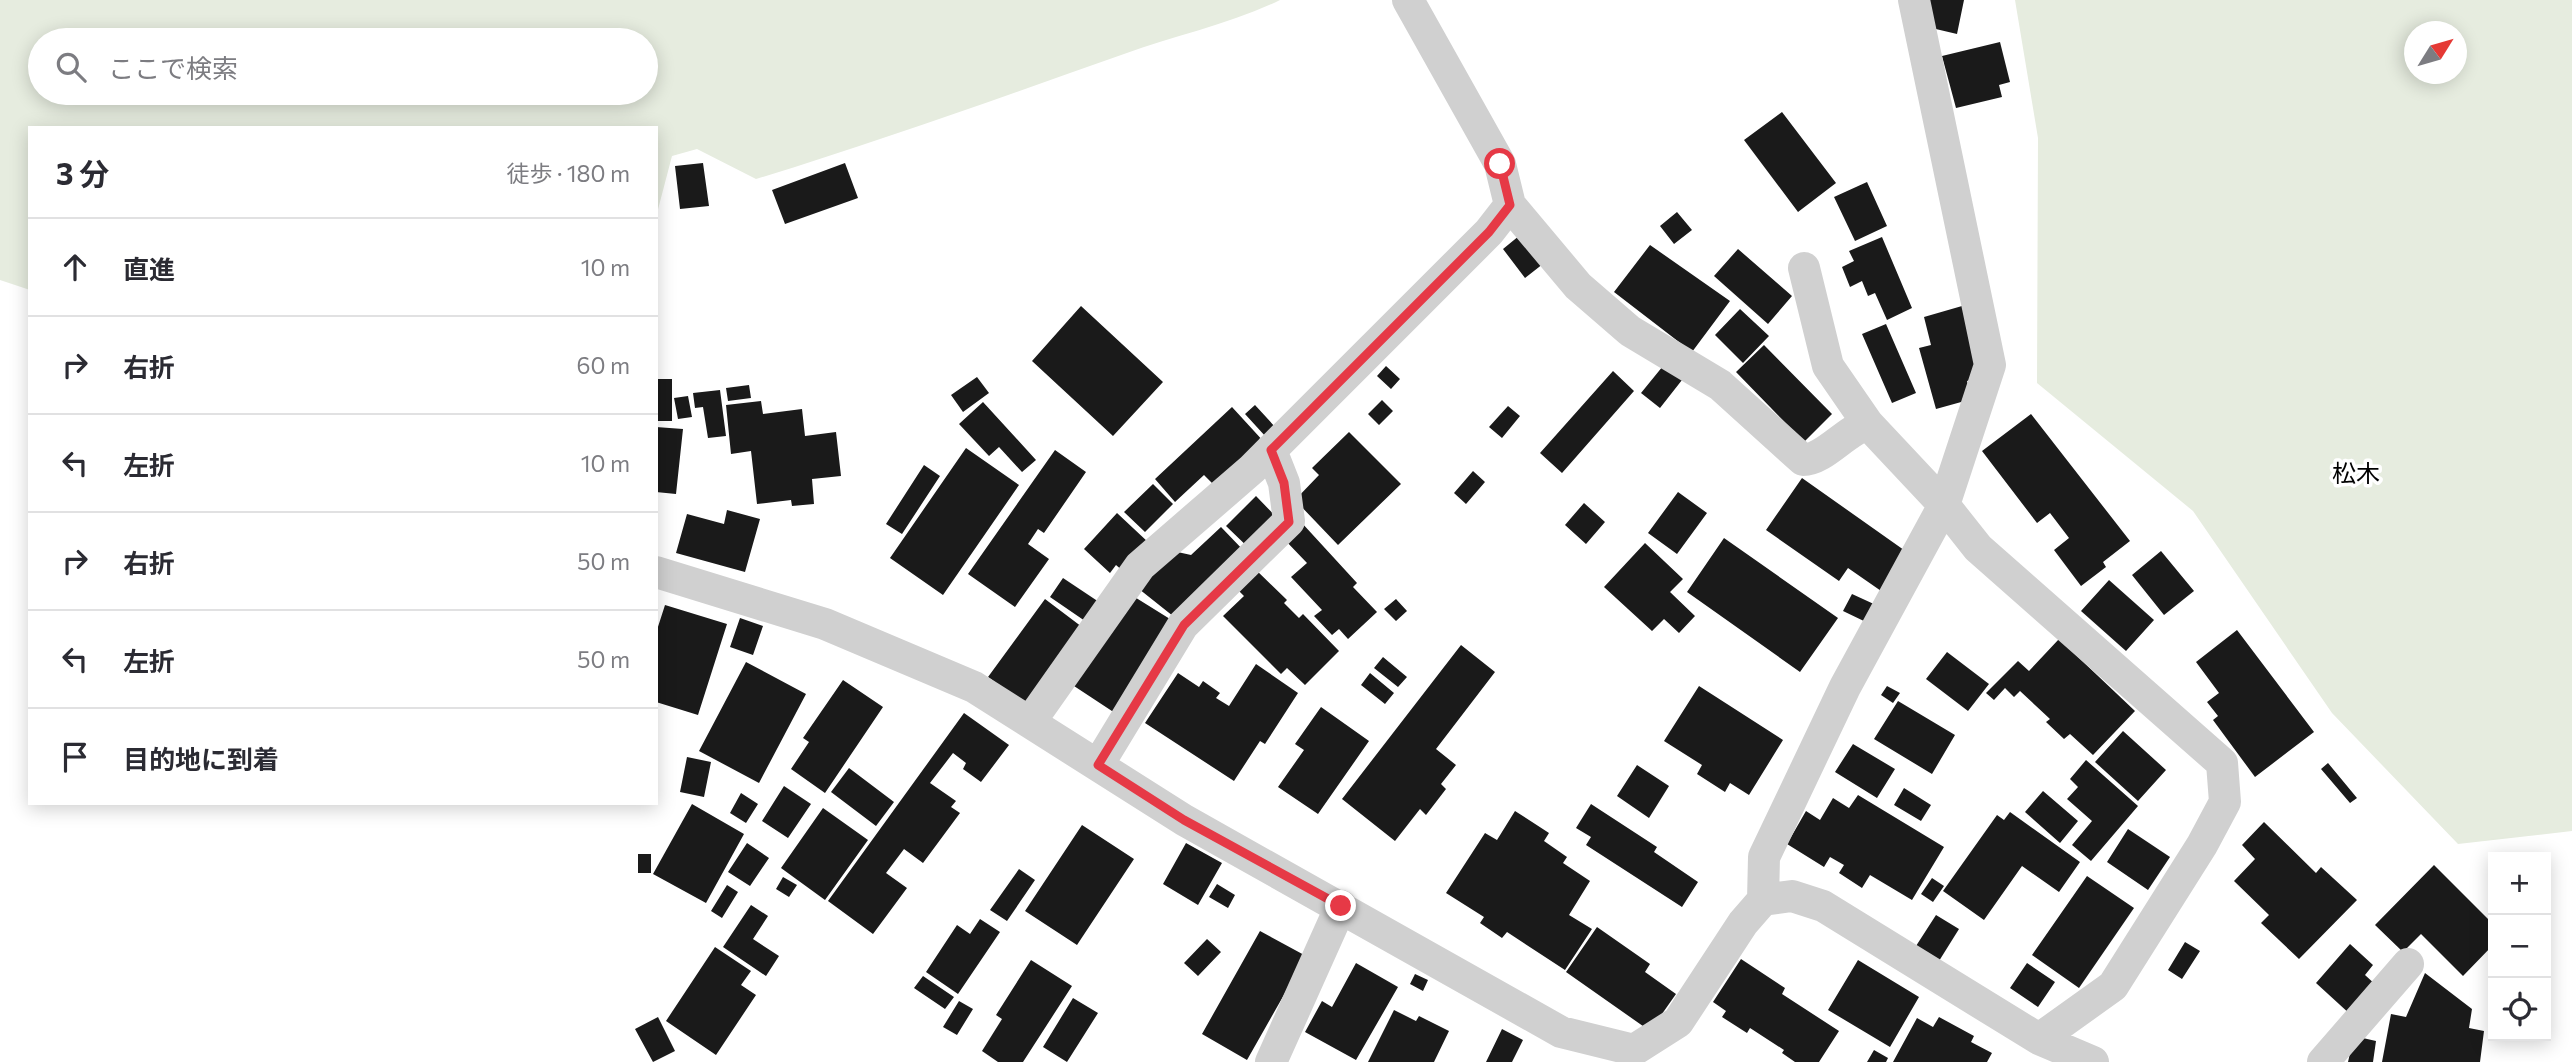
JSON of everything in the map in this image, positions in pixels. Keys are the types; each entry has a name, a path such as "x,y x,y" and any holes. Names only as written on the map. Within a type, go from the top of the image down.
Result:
{"street":[{"path":"1408,0 1500,164 1510,205 1578,286 1630,331 1720,386 1803,460 1813,460 1852,429 1868,424"},
{"path":"658,573 825,624 974,687 1184,820 1561,1032 1634,1050 1678,1022 1743,923 1763,900 1764,857 1845,687 1944,505 1990,365 1914,0"},
{"path":"1030,722 1140,566 1271,450 1489,232 1510,205"},
{"path":"1804,268 1828,366 1868,424 1944,505 1978,548 2222,763 2225,802 2202,845 2113,986 2039,1039"},
{"path":"1098,765 1184,625 1289,522 1284,483 1271,450"},
{"path":"1763,900 1792,897 1823,906 2039,1039 2094,1062"},
{"path":"1271,1062 1341,906"},
{"path":"2323,1062 2408,964"}],"shaded area":[{"path":"0,0 1280,0 1223,23 1144,47 895,134 756,179 697,149 672,156 658,209 658,126 28,126 28,289 0,280"},
{"path":"2015,0 2572,0 2572,831 2458,844 2332,713 2193,511 2037,383 2038,138"}],"building":[{"path":"1929,0 1964,0 1957,34 1923,26"},
{"path":"2000,42 2010,82 1999,85 2002,97 1956,108 1942,56"},
{"path":"1782,112 1836,183 1798,212 1744,140"},
{"path":"703,163 709,206 680,209 675,166"},
{"path":"845,163 858,198 785,224 772,190"},
{"path":"1867,182 1887,226 1855,241 1834,197"},
{"path":"1677,212 1692,230 1674,244 1660,226"},
{"path":"1525,231 1548,260 1525,278 1503,249"},
{"path":"1882,237 1912,308 1887,320 1875,293 1868,296 1862,281 1850,287 1842,267 1854,261 1849,251"},
{"path":"1650,245 1730,301 1692,352 1614,292"},
{"path":"1738,249 1792,296 1768,324 1714,276"},
{"path":"1081,306 1163,382 1113,436 1032,361"},
{"path":"1962,306 1981,377 1967,381 1972,399 1936,409 1919,348 1931,345 1924,317"},
{"path":"1740,309 1769,336 1743,363 1715,335"},
{"path":"1886,324 1916,393 1892,403 1862,334"},
{"path":"1764,345 1832,414 1804,442 1736,372"},
{"path":"1386,366 1400,379 1391,389 1377,376"},
{"path":"1663,366 1682,380 1660,408 1641,393"},
{"path":"1613,371 1634,391 1562,473 1540,453"},
{"path":"977,377 989,393 963,412 951,395"},
{"path":"658,379 672,379 672,421 658,421"},
{"path":"749,385 751,398 728,401 726,388"},
{"path":"720,390 726,436 708,438 703,407 695,408 693,393"},
{"path":"688,396 692,417 678,419 674,398"},
{"path":"1382,400 1393,411 1379,425 1368,414"},
{"path":"761,401 763,414 802,409 805,436 836,432 841,476 812,479 814,504 792,506 791,500 757,504 751,451 731,454 726,405"},
{"path":"983,402 1036,460 1022,472 999,447 989,456 959,424"},
{"path":"1255,405 1276,428 1266,437 1245,414"},
{"path":"1508,406 1520,416 1502,438 1489,427"},
{"path":"1232,407 1265,443 1217,488 1204,475 1175,502 1155,479"},
{"path":"2031,414 2130,541 2103,562 2106,567 2081,586 2054,550 2069,538 2050,513 2037,523 1982,451"},
{"path":"658,427 683,429 676,494 658,492"},
{"path":"1349,432 1401,484 1338,545 1295,500 1319,475 1312,468"},
{"path":"966,448 1019,485 943,595 890,558"},
{"path":"1055,450 1086,472 1044,533 1038,529 1028,544 1049,559 1015,607 968,574"},
{"path":"924,465 940,476 902,534 886,524"},
{"path":"1473,471 1485,482 1466,504 1454,493"},
{"path":"1802,478 1911,555 1884,593 1848,568 1839,581 1766,530"},
{"path":"1153,484 1173,504 1145,532 1124,512"},
{"path":"1678,492 1707,513 1677,554 1648,533"},
{"path":"1256,496 1282,523 1253,552 1226,526"},
{"path":"1584,503 1605,522 1586,544 1565,525"},
{"path":"727,510 760,519 745,572 676,553 687,514 724,524"},
{"path":"1117,513 1149,543 1124,572 1116,565 1110,573 1084,549"},
{"path":"1301,522 1357,583 1353,587 1377,612 1348,639 1339,629 1332,635 1314,616 1322,610 1291,577 1307,563 1283,538"},
{"path":"1221,527 1246,553 1178,620 1139,589 1173,551 1191,555"},
{"path":"1724,538 1838,618 1800,672 1687,592"},
{"path":"1645,543 1683,579 1670,592 1695,616 1679,633 1664,619 1652,631 1604,587"},
{"path":"2161,551 2194,591 2164,615 2132,575"},
{"path":"1254,568 1287,600 1284,603 1299,618 1303,614 1339,651 1305,685 1287,668 1281,674 1223,616 1244,596 1235,587"},
{"path":"1063,578 1099,602 1085,621 1050,597"},
{"path":"2109,580 2154,620 2126,651 2081,611"},
{"path":"1852,594 1876,605 1868,623 1843,611"},
{"path":"1133,596 1178,624 1118,715 1074,686"},
{"path":"1045,599 1086,630 1033,710 988,677"},
{"path":"1396,599 1407,611 1396,621 1384,609"},
{"path":"665,605 727,624 698,715 658,703 658,627"},
{"path":"740,618 763,626 753,655 730,647"},
{"path":"2237,630 2314,732 2255,777 2213,720 2218,716 2207,702 2219,693 2196,662"},
{"path":"2059,639 2135,711 2093,755 2070,734 2064,739 2046,722 2050,719 2020,691 2014,697 2005,688 1994,700 1986,693 2018,661 2029,671"},
{"path":"1461,645 1495,672 1436,749 1456,765 1441,784 1446,789 1426,815 1420,809 1395,841 1342,799"},
{"path":"1947,652 1989,684 1968,711 1926,679"},
{"path":"1383,657 1407,677 1398,687 1374,668"},
{"path":"746,662 806,694 759,783 699,751"},
{"path":"1256,664 1298,693 1265,744 1260,741 1234,781 1145,723 1178,673 1199,687 1203,681 1220,693 1216,698 1229,706"},
{"path":"1370,673 1394,693 1385,704 1361,685"},
{"path":"843,680 883,707 825,793 791,769 809,742 803,738"},
{"path":"1699,686 1783,740 1749,795 1730,783 1725,792 1697,774 1702,765 1664,741"},
{"path":"1887,686 1900,693 1893,703 1881,695"},
{"path":"1898,701 1955,735 1932,774 1874,739"},
{"path":"1321,707 1369,741 1318,814 1278,787 1304,750 1295,744"},
{"path":"964,713 1009,745 981,782 963,769 966,763 953,753 930,783 956,801 951,807 960,813 923,863 904,849 886,873 907,888 873,934 828,901"},
{"path":"2123,731 2166,770 2138,801 2095,762"},
{"path":"1853,744 1895,769 1877,798 1835,772"},
{"path":"687,757 711,762 704,797 680,792"},
{"path":"2086,760 2138,806 2091,861 2072,845 2092,821 2067,799 2078,787 2070,779"},
{"path":"2328,763 2357,798 2350,803 2321,769"},
{"path":"1637,765 1669,786 1649,818 1617,796"},
{"path":"849,768 894,802 876,826 831,792"},
{"path":"784,786 811,804 788,838 762,821"},
{"path":"1904,788 1931,805 1921,821 1894,805"},
{"path":"2043,791 2078,821 2060,843 2025,812"},
{"path":"741,793 758,804 746,823 730,813"},
{"path":"1858,795 1944,847 1912,900 1870,875 1862,888 1839,873 1844,865 1830,857 1824,867 1787,844 1806,811 1820,820 1833,798 1849,808"},
{"path":"692,804 744,834 706,903 653,874"},
{"path":"1591,804 1657,847 1654,852 1698,882 1682,907 1586,845 1591,837 1576,828"},
{"path":"823,808 868,840 825,900 781,868"},
{"path":"1515,811 1549,833 1544,841 1567,857 1563,863 1590,881 1569,915 1592,929 1565,970 1507,932 1502,938 1480,923 1484,917 1446,893 1485,833 1497,840"},
{"path":"2010,812 2080,862 2059,892 2022,866 1984,920 1943,891 1997,815 2004,820"},
{"path":"2264,822 2316,873 2321,867 2357,900 2299,959 2261,923 2269,915 2234,881 2255,859 2242,845"},
{"path":"1082,825 1134,859 1077,945 1025,911"},
{"path":"2128,829 2170,857 2148,890 2107,862"},
{"path":"747,843 769,858 750,886 728,872"},
{"path":"1186,843 1222,863 1198,905 1163,884"},
{"path":"638,854 651,854 651,873 638,873"},
{"path":"2434,865 2488,919 2488,950 2463,976 2421,934 2403,952 2375,925"},
{"path":"1019,869 1035,880 1007,921 990,910"},
{"path":"2087,876 2134,908 2079,988 2032,955"},
{"path":"783,877 797,885 789,897 776,889"},
{"path":"1932,878 1944,886 1933,902 1921,894"},
{"path":"1217,884 1235,895 1228,908 1209,897"},
{"path":"727,885 738,892 722,918 711,911"},
{"path":"751,905 768,916 753,939 779,956 766,976 723,947"},
{"path":"1936,915 1959,929 1939,961 1916,946"},
{"path":"980,919 1000,932 958,994 926,972 957,925 970,934"},
{"path":"1597,927 1650,964 1645,972 1676,994 1650,1031 1566,972"},
{"path":"1260,931 1306,956 1247,1060 1202,1034"},
{"path":"1207,939 1221,952 1198,976 1184,963"},
{"path":"2185,942 2200,951 2182,979 2168,970"},
{"path":"2350,944 2373,965 2365,975 2377,986 2351,1015 2316,983"},
{"path":"715,947 751,971 741,985 756,995 716,1055 666,1021"},
{"path":"1741,959 1785,988 1782,994 1839,1031 1819,1062 1795,1062 1782,1053 1784,1050 1750,1028 1747,1033 1722,1017 1726,1011 1713,1002"},
{"path":"1031,960 1072,986 1023,1062 998,1062 982,1051 1002,1019 996,1015"},
{"path":"1858,960 1919,997 1890,1047 1828,1010"},
{"path":"1356,963 1398,987 1356,1060 1305,1032 1322,1001 1332,1007"},
{"path":"2027,963 2055,982 2038,1007 2010,988"},
{"path":"2425,973 2472,1009 2469,1028 2484,1031 2480,1062 2382,1062 2391,1014 2406,1017"},
{"path":"1415,974 1428,980 1423,991 1410,984"},
{"path":"923,976 954,997 945,1009 914,988"},
{"path":"1073,998 1098,1013 1067,1062 1043,1047"},
{"path":"959,1001 973,1009 957,1035 943,1027"},
{"path":"1394,1010 1416,1021 1419,1016 1449,1031 1434,1062 1368,1062"},
{"path":"658,1017 675,1051 653,1062 635,1029"},
{"path":"1939,1017 1974,1036 1971,1042 1992,1053 1987,1062 1893,1062 1917,1018 1933,1027"},
{"path":"1502,1029 1523,1040 1512,1062 1486,1062"},
{"path":"2354,1036 2376,1041 2373,1062 2348,1062"},
{"path":"1874,1050 1888,1058 1886,1062 1867,1062"}],"district":[{"name":"松木","path":"2356,474"}],"route":[{"path":"1341,906 1184,820 1098,765 1184,625 1289,522 1284,483 1271,450 1489,232 1510,205 1500,164"}]}
